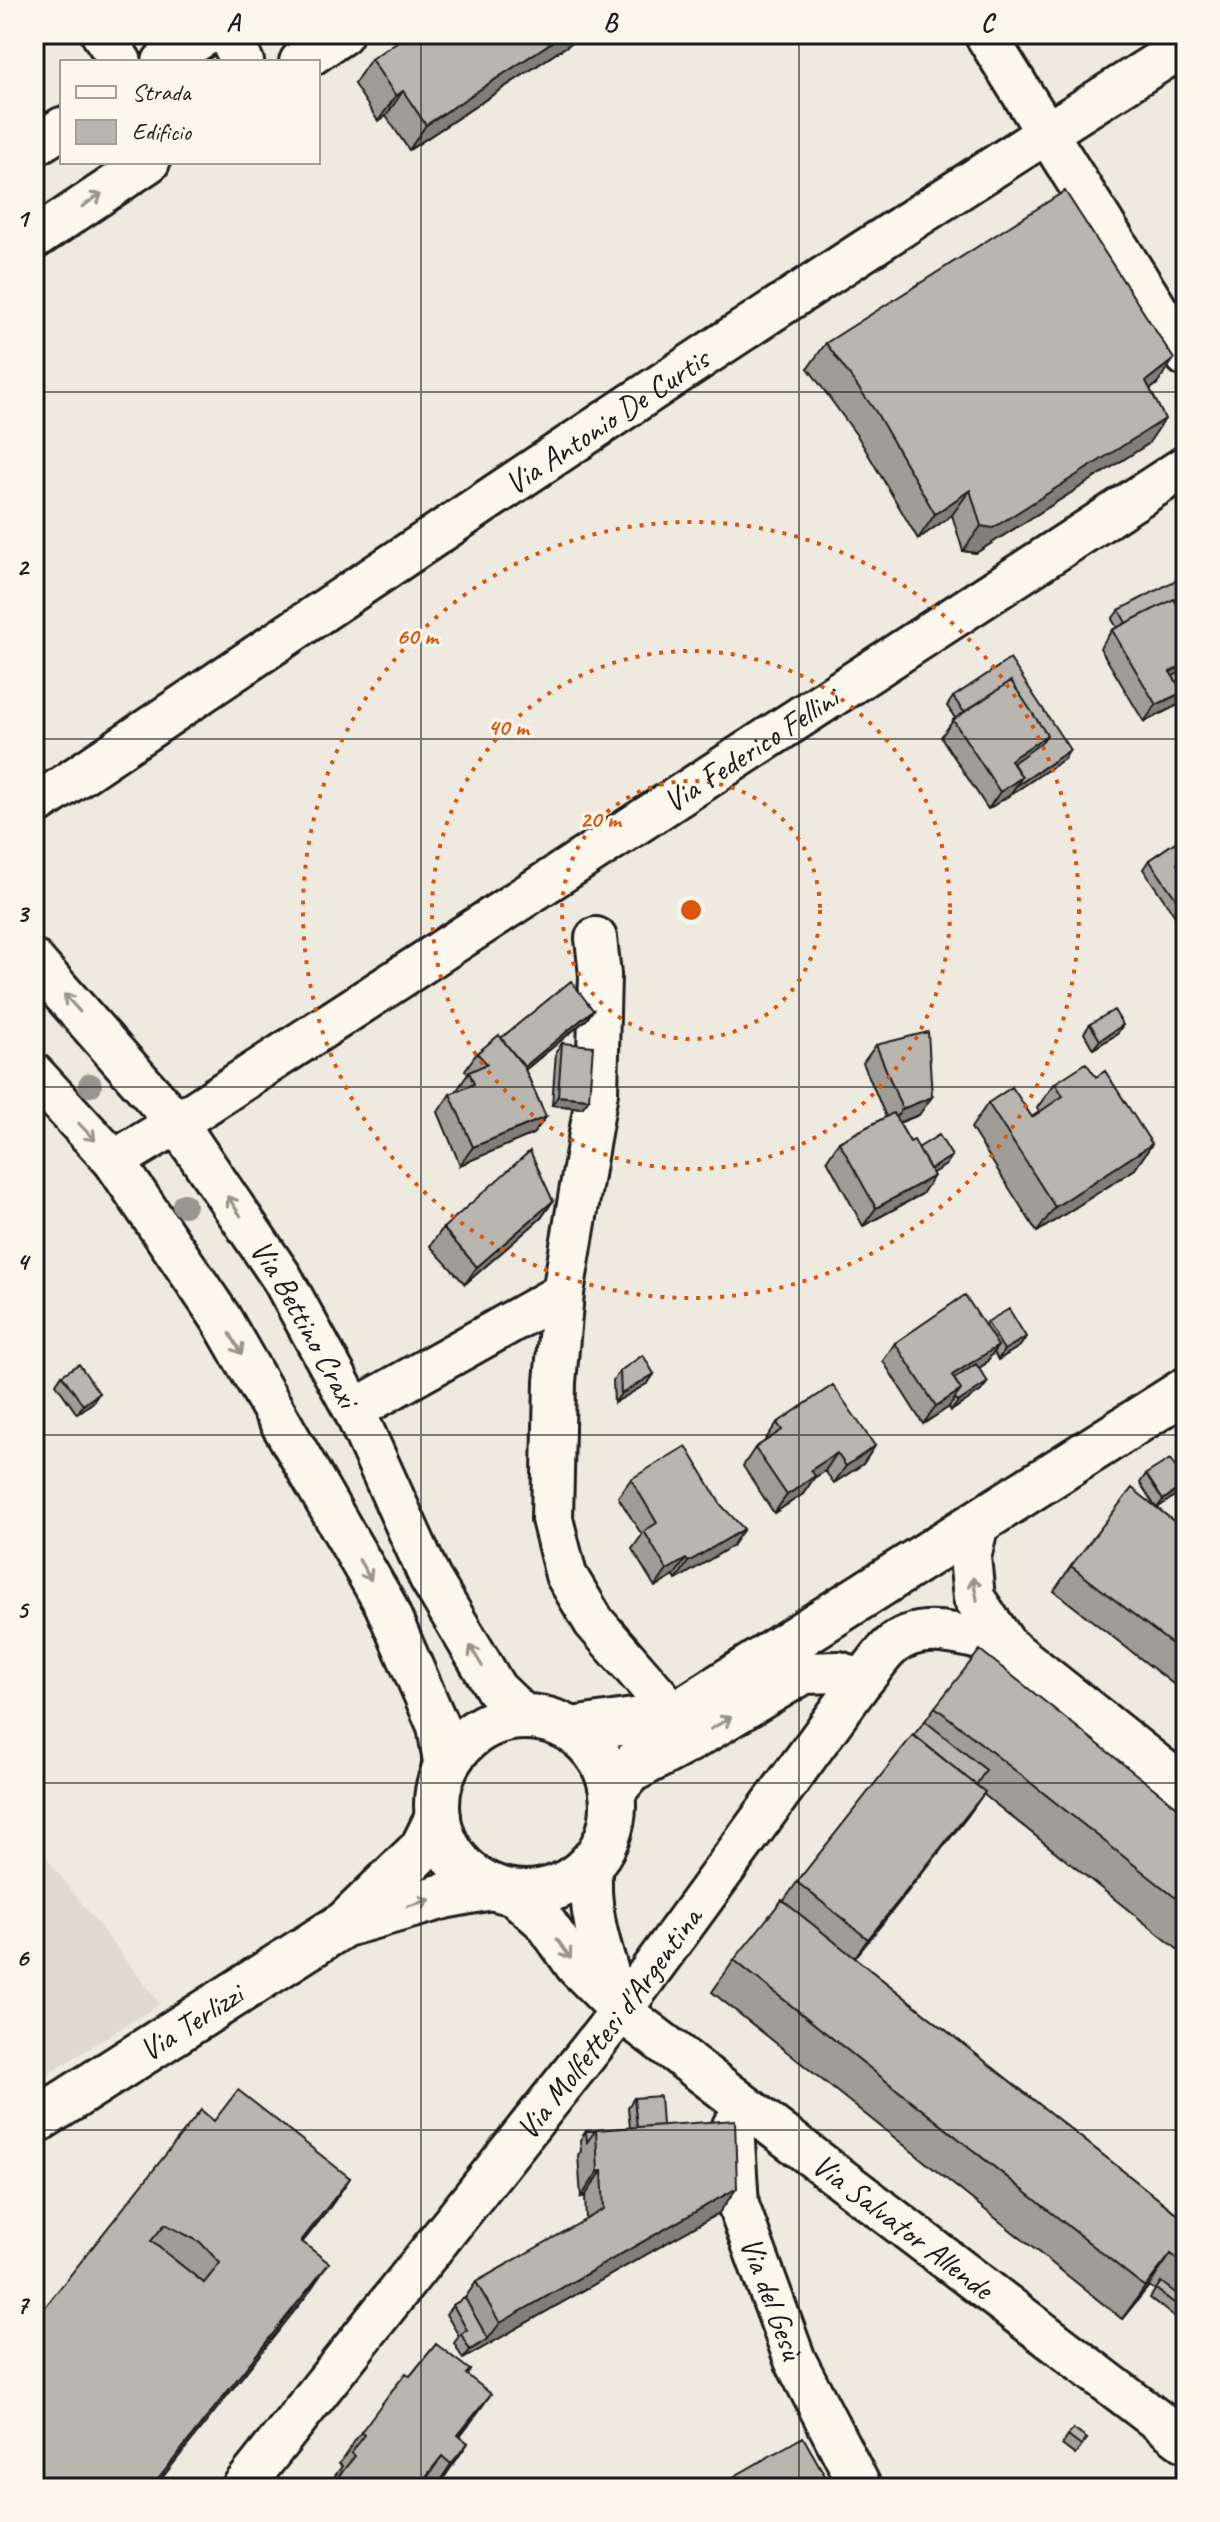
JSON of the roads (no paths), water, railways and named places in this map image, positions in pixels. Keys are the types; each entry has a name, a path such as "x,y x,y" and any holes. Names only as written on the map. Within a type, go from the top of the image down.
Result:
{"main road":[{"path":"620,1783 605,1768 592,1747 572,1730 550,1720 524,1716 500,1720 477,1730 458,1747 445,1768 437,1792 438,1817 444,1841 459,1862 477,1879 502,1890 550,1889 573,1878 592,1862 606,1841 620,1783 675,1715 1186,1390"},
{"path":"572,1730 675,1715"},
{"name":"Via Terlizzi","path":"34,2122 346,1923 422,1849 438,1817"},
{"name":"Via Terlizzi","path":"346,1923 444,1896 502,1890"}],"street":[{"path":"102,34 120,60"},
{"path":"166,60 207,34"},
{"path":"227,34 242,60"},
{"path":"303,60 342,34"},
{"path":"985,34 1186,356"},
{"name":"Via Antonio De Curtis","path":"34,806 384,570 1047,132 1186,45"},
{"path":"34,146 60,129"},
{"path":"34,239 146,164"},
{"name":"Via Federico Fellini","path":"114,1161 1186,466"},
{"path":"596,938 600,975 597,1092 563,1293 555,1382 552,1519 566,1575 594,1622 675,1715"},
{"name":"Via Bettino Craxi","path":"34,961 177,1123 282,1278 354,1410 430,1578 496,1689 524,1716"},
{"path":"34,1074 114,1161 220,1317 385,1604 438,1726 445,1768"},
{"path":"354,1410 563,1293"},
{"path":"978,1524 970,1557 974,1598 1007,1646 1186,1788"},
{"name":"Via Molfettesi d'Argentina","path":"242,2488 621,2011 891,1645 921,1631 954,1634 1007,1646"},
{"path":"620,1783 804,1673 839,1672 861,1682"},
{"path":"592,1862 589,1887 592,1914 621,2011"},
{"name":"Via Salvator Allende","path":"502,1890 545,1922 576,1966 621,2011 1186,2442"},
{"name":"Via del Gesù","path":"730,2094 738,2205 795,2360 861,2488"}]}
